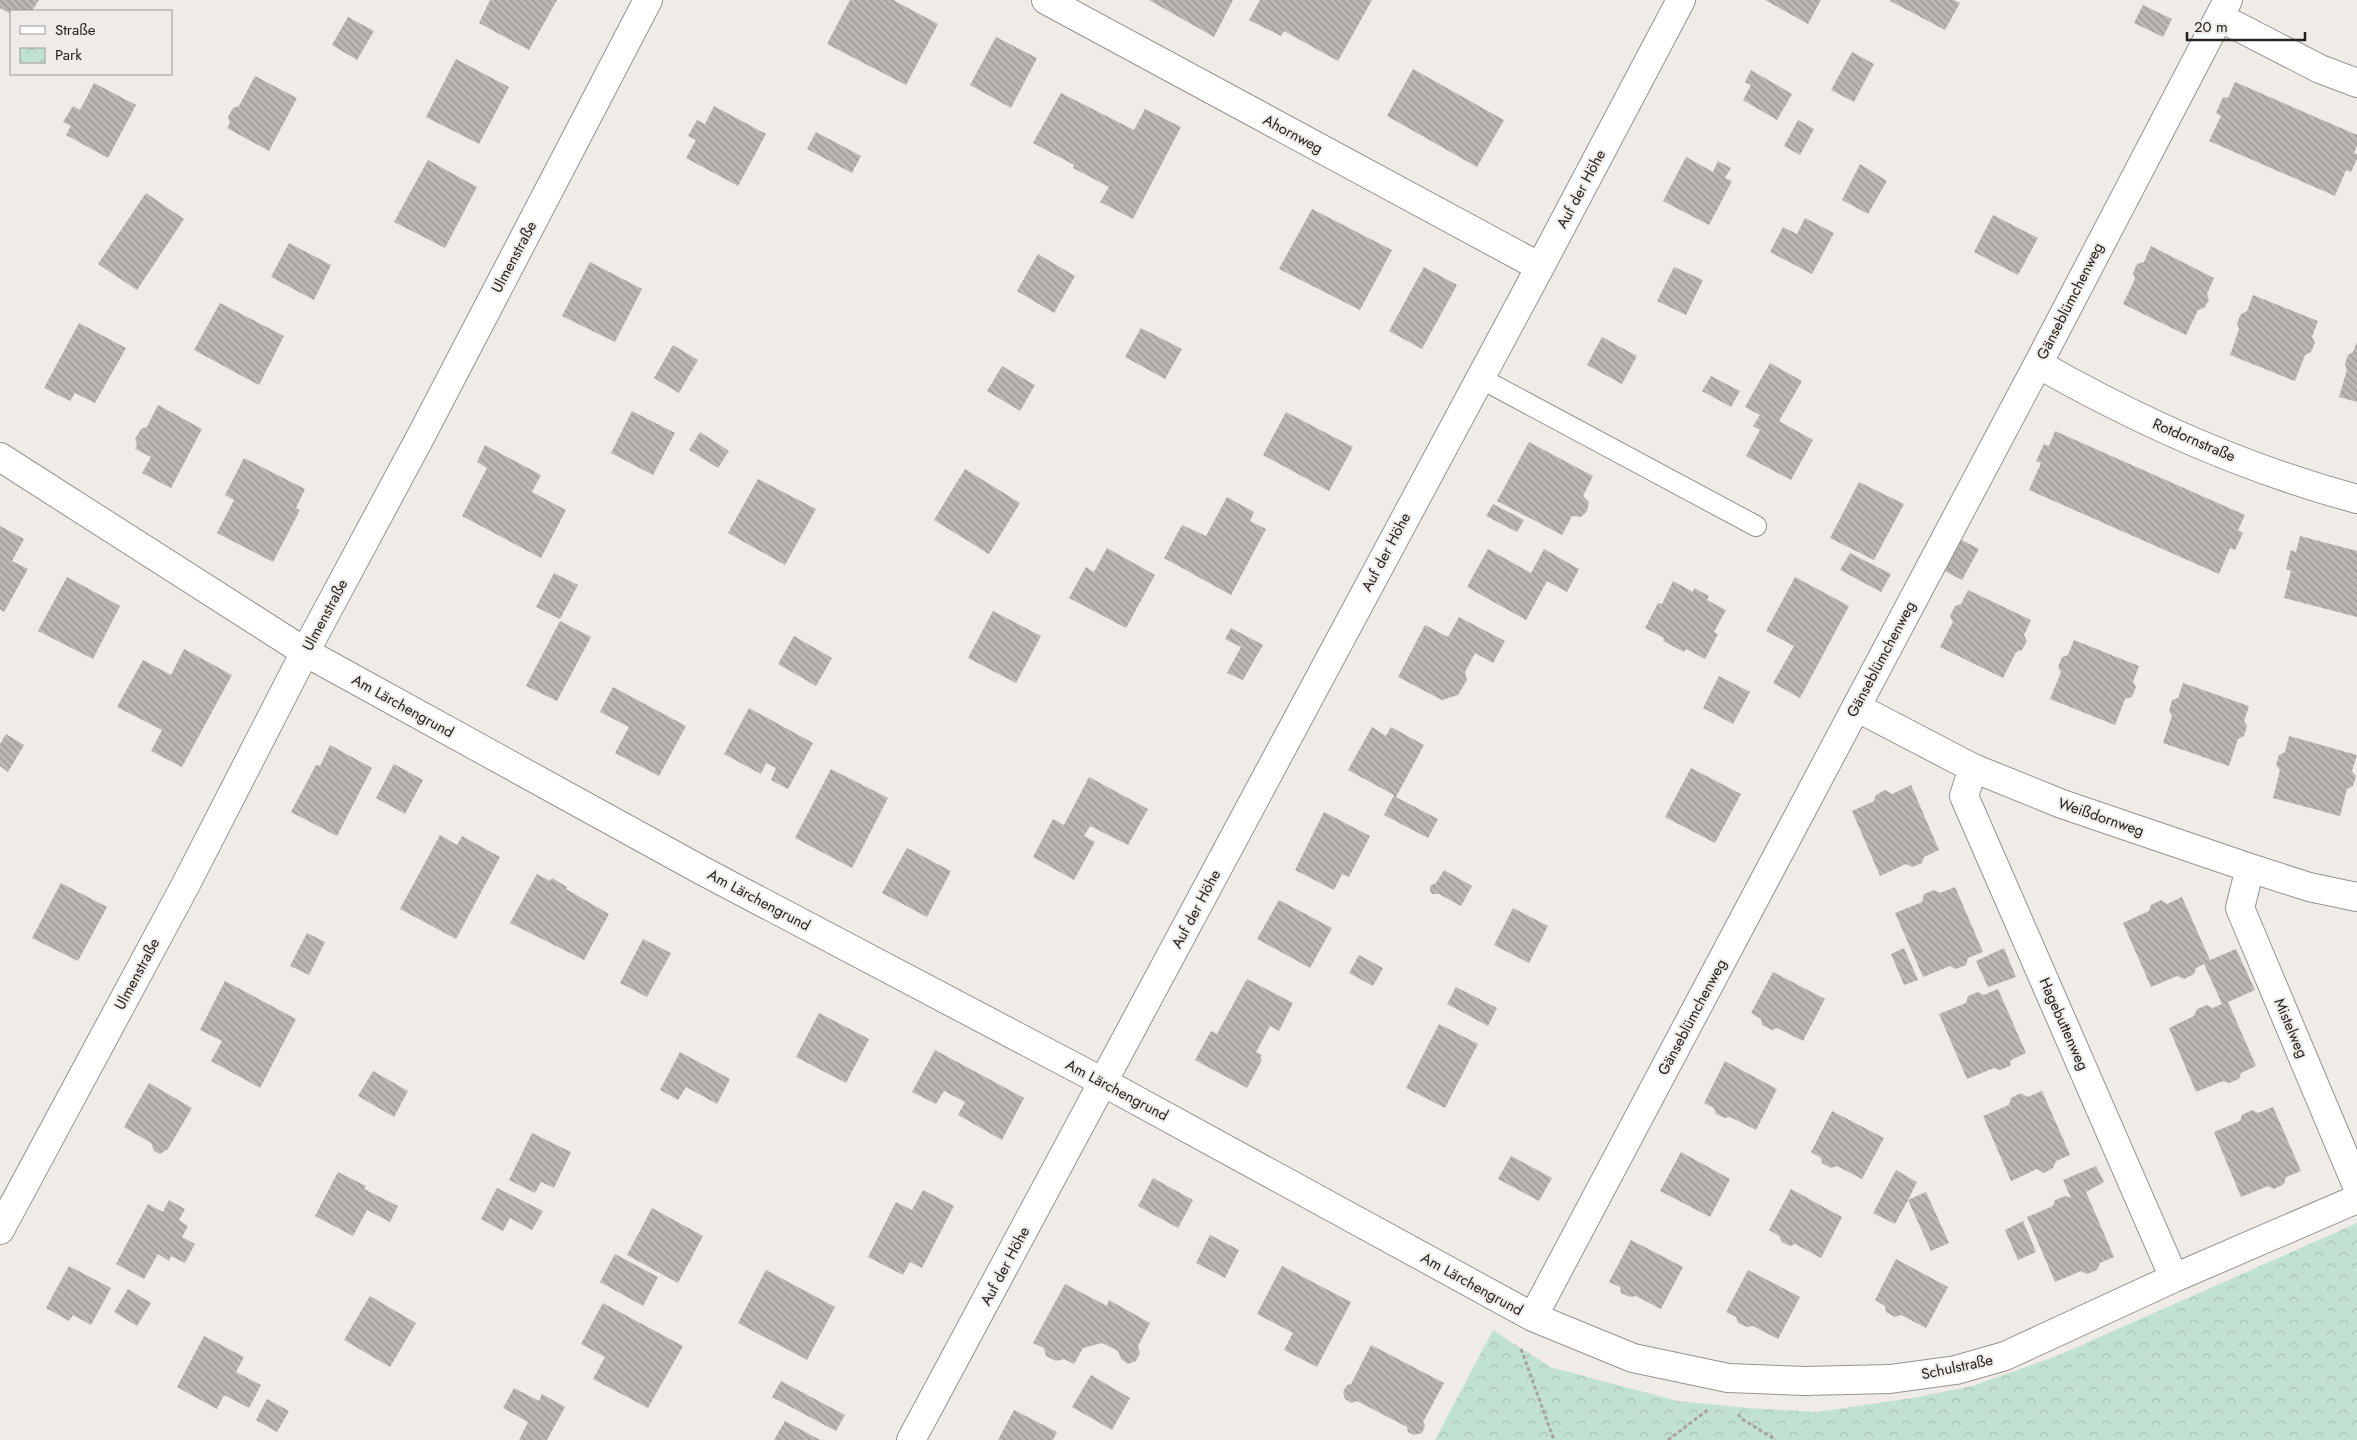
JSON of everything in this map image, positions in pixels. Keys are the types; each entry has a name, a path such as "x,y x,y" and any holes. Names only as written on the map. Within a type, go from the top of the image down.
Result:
{"street":[{"name":"Ulmenstraße","path":"0,1230 185,886 305,652 422,434 648,0"},
{"name":"Ahornweg","path":"1046,0 1540,267"},
{"name":"Auf der Höhe","path":"911,1440 1540,267 1681,0"},
{"path":"2223,8 2320,69 2357,83"},
{"name":"Gänseblümchenweg","path":"1533,1318 2038,364 2223,8"},
{"name":"Rotdornstraße","path":"2038,364 2098,398 2222,454 2297,483 2357,499"},
{"name":"Am Lärchengrund","path":"0,457 305,652 702,870 1104,1082 1533,1318"},
{"name":"Weißdornweg","path":"1856,708 1973,768 2062,804 2310,887 2357,897"},
{"name":"Hagebuttenweg","path":"1973,768 1964,796 2174,1278"},
{"name":"Mistelweg","path":"2250,868 2240,908 2357,1186"},
{"name":"Schulstraße","path":"1533,1318 1634,1358 1726,1388 1881,1379 1956,1370 2005,1356 2174,1278 2357,1199"}],"lane":[{"path":"1480,378 1756,526"}],"path":[{"path":"1533,1318 1520,1346 1554,1440"},
{"path":"1668,1440 1726,1388 1742,1419 1776,1440"}],"green space":[{"path":"2357,1223 2357,1440 1435,1440 1493,1330 1550,1367 1678,1401 1817,1412 1912,1398 1973,1386 2059,1355"}],"building":[{"path":"0,0 39,0 33,10 10,10 10,13 0,8"},
{"path":"490,0 557,0 529,50 479,23"},
{"path":"850,0 893,0 938,24 906,85 827,44"},
{"path":"1149,0 1233,0 1214,37"},
{"path":"1260,0 1372,0 1338,61 1284,31 1281,36 1249,20"},
{"path":"1765,0 1821,0 1808,24"},
{"path":"1891,0 1954,0 1960,3 1945,30"},
{"path":"2143,5 2172,19 2163,37 2134,23"},
{"path":"348,17 374,31 357,60 332,45"},
{"path":"996,37 1037,58 1011,108 970,85"},
{"path":"1852,52 1874,64 1854,102 1831,90"},
{"path":"456,59 509,87 479,144 426,117"},
{"path":"1413,69 1504,120 1477,167 1387,116"},
{"path":"1751,70 1792,94 1777,120 1743,100 1751,85 1745,82"},
{"path":"255,76 297,98 269,151 227,128 230,123 228,117 233,108 239,106"},
{"path":"2235,82 2357,135 2357,146 2354,153 2357,154 2357,159 2351,172 2346,170 2335,196 2209,141 2221,116 2216,113 2223,97 2228,98"},
{"path":"94,83 136,105 108,158 66,135 71,126 63,122 73,106 80,110"},
{"path":"1061,93 1134,130 1145,109 1181,127 1133,219 1100,202 1109,187 1073,168 1074,165 1033,143"},
{"path":"714,106 766,134 738,186 686,158 696,140 688,136 697,120 705,124"},
{"path":"1798,120 1814,129 1800,155 1784,146"},
{"path":"816,132 861,156 852,173 807,149"},
{"path":"1686,157 1713,172 1718,161 1731,168 1725,178 1732,181 1709,225 1663,201"},
{"path":"428,160 477,187 445,248 394,222"},
{"path":"1860,164 1887,181 1868,214 1842,200"},
{"path":"146,193 184,219 137,290 98,264"},
{"path":"1312,209 1392,250 1360,310 1279,269"},
{"path":"1993,215 2038,238 2018,275 1974,252"},
{"path":"1805,218 1834,233 1812,274 1770,252 1783,227 1797,234"},
{"path":"289,243 331,265 314,300 271,277"},
{"path":"2151,246 2214,278 2207,294 2209,300 2204,308 2198,310 2186,335 2123,304 2135,279 2133,273 2137,264 2144,262"},
{"path":"1038,254 1075,276 1054,313 1017,291"},
{"path":"590,262 642,289 615,342 562,316"},
{"path":"1424,267 1457,285 1422,349 1389,331"},
{"path":"1674,267 1703,280 1686,315 1657,301"},
{"path":"2253,295 2318,321 2312,337 2315,343 2311,352 2305,355 2295,381 2230,355 2239,329 2237,323 2241,314 2247,311"},
{"path":"220,303 284,336 259,385 194,350"},
{"path":"79,323 126,348 95,403 75,393 70,401 44,388"},
{"path":"1141,328 1182,349 1165,379 1125,357"},
{"path":"1602,337 1637,356 1622,384 1587,365"},
{"path":"2357,342 2357,402 2339,397 2347,370 2345,364 2348,355 2353,352"},
{"path":"673,345 698,360 679,393 654,378"},
{"path":"1770,363 1802,381 1779,421 1813,440 1791,480 1746,456 1760,430 1753,426 1760,415 1745,407"},
{"path":"1002,366 1035,385 1020,411 987,391"},
{"path":"1711,376 1740,391 1731,407 1702,391"},
{"path":"158,405 202,429 171,488 142,473 151,457 135,449 137,445 135,439 141,429 147,427"},
{"path":"632,411 675,433 653,475 611,453"},
{"path":"1286,412 1353,447 1329,491 1263,455"},
{"path":"2055,431 2245,515 2238,530 2243,533 2235,550 2230,548 2219,574 2029,490 2041,463 2036,461 2044,444 2049,446"},
{"path":"700,432 729,451 718,468 689,450"},
{"path":"1529,442 1593,476 1583,496 1589,502 1587,511 1581,517 1572,516 1562,535 1497,501"},
{"path":"485,445 541,475 532,492 566,510 541,558 462,516 487,468 477,462"},
{"path":"244,458 305,489 296,508 300,510 273,562 217,533 234,500 225,495"},
{"path":"965,469 1020,503 989,554 934,520"},
{"path":"758,479 816,509 785,565 728,533"},
{"path":"1859,482 1904,504 1874,560 1830,538"},
{"path":"1227,497 1254,512 1250,521 1266,529 1231,595 1164,558 1182,525 1206,536"},
{"path":"1493,504 1524,520 1517,532 1486,516"},
{"path":"0,526 24,539 12,561 28,569 4,612 0,609"},
{"path":"2300,536 2357,551 2357,617 2284,598 2291,571 2286,569 2291,550 2296,552"},
{"path":"1958,538 1979,549 1962,580 1941,569"},
{"path":"1107,548 1155,575 1126,628 1069,598 1086,567 1094,572"},
{"path":"1488,549 1531,573 1544,549 1579,569 1567,592 1547,581 1526,620 1467,587"},
{"path":"1850,553 1891,574 1881,592 1840,570"},
{"path":"554,573 578,585 560,619 536,607"},
{"path":"67,577 120,606 93,659 38,631"},
{"path":"1795,577 1849,606 1800,698 1773,683 1794,646 1766,631"},
{"path":"1673,581 1693,592 1694,588 1709,596 1707,600 1726,610 1714,632 1718,634 1705,659 1686,649 1684,652 1663,641 1664,638 1645,628 1658,603 1662,604"},
{"path":"1968,590 2031,620 2024,635 2027,641 2022,650 2016,652 2003,678 1940,647 1953,622 1950,616 1955,606 1961,604"},
{"path":"993,611 1041,636 1016,683 968,658"},
{"path":"1459,617 1505,641 1493,663 1475,653 1465,672 1467,680 1458,695 1442,700 1398,677 1425,625 1448,637"},
{"path":"560,621 591,637 557,701 526,686"},
{"path":"1231,628 1263,645 1243,680 1227,673 1241,647 1225,639"},
{"path":"794,636 832,658 816,686 778,664"},
{"path":"2074,640 2139,666 2133,682 2136,687 2132,697 2125,699 2115,725 2050,699 2061,672 2058,667 2062,657 2068,655"},
{"path":"184,649 232,675 182,767 151,751 162,730 117,707 143,660 171,675"},
{"path":"1719,676 1750,692 1733,724 1703,708"},
{"path":"2183,683 2249,706 2244,721 2247,726 2244,736 2238,739 2229,766 2163,743 2172,716 2169,711 2172,700 2178,698"},
{"path":"613,687 686,726 659,776 615,753 629,727 600,712"},
{"path":"749,708 813,743 788,789 771,780 776,768 766,763 761,774 724,754"},
{"path":"1372,727 1386,736 1391,727 1424,745 1396,797 1438,819 1428,838 1384,815 1394,795 1348,770"},
{"path":"6,734 24,745 8,772 0,766 0,744"},
{"path":"2289,736 2357,755 2352,771 2356,776 2353,786 2347,789 2340,816 2273,798 2280,770 2276,765 2279,755 2285,752"},
{"path":"330,745 372,768 337,836 291,812 316,765 320,766"},
{"path":"394,764 423,780 405,814 376,798"},
{"path":"1691,768 1741,794 1715,843 1665,817"},
{"path":"831,769 888,798 852,868 795,838"},
{"path":"1089,777 1148,809 1128,845 1090,826 1084,836 1095,842 1074,880 1033,857 1053,819 1064,825"},
{"path":"1911,785 1939,850 1924,857 1922,863 1912,867 1906,864 1880,876 1852,811 1874,801 1876,795 1885,790 1892,794"},
{"path":"1324,812 1370,836 1349,877 1342,874 1334,890 1295,870"},
{"path":"440,835 457,845 462,836 500,857 456,939 400,909"},
{"path":"907,848 951,871 927,917 882,893"},
{"path":"1444,870 1472,886 1461,906 1439,894 1432,894 1430,891 1430,886 1436,883"},
{"path":"537,874 550,881 552,878 567,887 566,889 609,914 584,960 510,923"},
{"path":"61,883 107,907 78,961 32,938"},
{"path":"1955,887 1983,952 1968,958 1966,965 1956,969 1950,966 1923,977 1895,913 1922,902 1924,894 1934,890 1940,893"},
{"path":"2182,897 2210,960 2236,949 2255,990 2228,1002 2256,1066 2241,1073 2239,1079 2229,1083 2223,1081 2196,1092 2169,1028 2194,1016 2197,1009 2207,1005 2213,1008 2222,1004 2204,964 2196,968 2194,974 2184,979 2177,976 2151,987 2123,923 2149,911 2151,905 2161,900 2167,904"},
{"path":"1279,900 1332,928 1310,968 1257,939"},
{"path":"1513,908 1548,926 1529,963 1494,945"},
{"path":"307,933 325,942 309,975 290,966"},
{"path":"643,939 671,953 647,997 620,983"},
{"path":"1904,948 1918,980 1904,985 1891,954"},
{"path":"2004,948 2016,977 1988,987 1976,961"},
{"path":"1359,955 1383,968 1373,986 1349,973"},
{"path":"1773,972 1825,999 1803,1041 1777,1028 1772,1030 1762,1025 1761,1019 1751,1013"},
{"path":"1247,979 1293,1003 1279,1031 1270,1026 1256,1052 1262,1055 1260,1058 1262,1060 1247,1088 1195,1060 1211,1031 1217,1034"},
{"path":"225,981 296,1019 260,1088 211,1061 222,1041 200,1030"},
{"path":"1456,987 1497,1008 1488,1026 1447,1004"},
{"path":"1998,989 2026,1053 2011,1060 2010,1066 2000,1070 1994,1068 1967,1079 1939,1014 1966,1003 1968,996 1978,992 1984,995"},
{"path":"819,1013 869,1039 846,1083 796,1057"},
{"path":"1439,1024 1478,1044 1445,1108 1406,1088"},
{"path":"935,1050 1024,1098 1002,1140 958,1115 965,1102 944,1091 936,1104 912,1092"},
{"path":"680,1052 730,1079 717,1104 686,1087 678,1100 660,1090"},
{"path":"1725,1061 1777,1089 1756,1130 1730,1117 1725,1118 1716,1114 1714,1108 1704,1103"},
{"path":"373,1071 408,1091 394,1117 358,1096"},
{"path":"149,1083 192,1108 168,1149 160,1154 154,1151 151,1143 124,1127"},
{"path":"2042,1091 2070,1155 2056,1161 2053,1168 2044,1173 2037,1169 2011,1181 1983,1116 2009,1105 2011,1098 2021,1093 2027,1097"},
{"path":"2273,1107 2301,1171 2286,1177 2284,1184 2274,1189 2268,1186 2241,1197 2214,1132 2240,1121 2242,1115 2252,1110 2258,1113"},
{"path":"1832,1111 1884,1138 1862,1179 1837,1166 1831,1168 1822,1163 1821,1158 1811,1152"},
{"path":"532,1133 571,1152 554,1188 541,1182 535,1193 509,1180"},
{"path":"1681,1152 1730,1179 1710,1217 1660,1191"},
{"path":"1511,1156 1552,1178 1539,1201 1498,1179"},
{"path":"2096,1166 2104,1182 2086,1192 2114,1257 2100,1263 2097,1270 2087,1274 2081,1271 2055,1282 2027,1217 2053,1206 2055,1200 2065,1196 2071,1198 2063,1180"},
{"path":"1896,1170 1917,1182 1895,1224 1873,1213"},
{"path":"338,1172 366,1186 364,1189 398,1206 390,1222 367,1210 353,1236 315,1216"},
{"path":"1153,1178 1193,1200 1178,1228 1138,1206"},
{"path":"497,1188 543,1211 532,1230 510,1218 503,1231 481,1219"},
{"path":"1791,1189 1842,1217 1821,1258 1795,1244 1790,1246 1782,1242 1779,1236 1769,1230"},
{"path":"923,1190 954,1206 922,1268 910,1262 903,1275 868,1257 896,1202 912,1210"},
{"path":"1926,1192 1949,1243 1931,1251 1908,1200"},
{"path":"169,1200 185,1209 179,1220 188,1226 182,1237 195,1244 185,1263 171,1256 169,1261 158,1254 144,1279 116,1264 148,1204 163,1212"},
{"path":"652,1208 703,1236 678,1283 627,1255"},
{"path":"2023,1221 2036,1252 2018,1260 2005,1230"},
{"path":"1210,1235 1239,1250 1225,1278 1196,1263"},
{"path":"1631,1240 1683,1267 1661,1309 1636,1296 1630,1297 1621,1293 1620,1287 1609,1282"},
{"path":"615,1254 658,1277 643,1306 600,1282"},
{"path":"1896,1259 1948,1287 1926,1328 1901,1315 1895,1317 1886,1312 1885,1306 1875,1300"},
{"path":"69,1266 111,1288 91,1325 73,1315 69,1321 46,1308"},
{"path":"1282,1266 1351,1302 1317,1367 1284,1350 1293,1333 1257,1314"},
{"path":"766,1270 835,1307 807,1360 738,1323"},
{"path":"1748,1270 1800,1297 1778,1339 1753,1326 1747,1327 1738,1323 1736,1317 1726,1312"},
{"path":"1065,1284 1107,1306 1109,1300 1150,1323 1138,1346 1140,1353 1136,1361 1128,1364 1121,1359 1118,1351 1102,1343 1083,1348 1074,1364 1064,1359 1056,1361 1046,1356 1044,1348 1033,1343"},
{"path":"128,1289 151,1303 137,1326 114,1312"},
{"path":"370,1296 416,1323 390,1367 344,1340"},
{"path":"603,1303 683,1346 648,1408 593,1379 605,1357 581,1344"},
{"path":"204,1336 244,1357 236,1372 261,1385 249,1408 224,1395 217,1409 177,1387"},
{"path":"1371,1345 1444,1383 1423,1422 1425,1426 1422,1433 1414,1435 1408,1432 1407,1427 1357,1401 1352,1403 1345,1399 1343,1392 1347,1385 1351,1384"},
{"path":"1091,1375 1130,1398 1112,1430 1072,1407"},
{"path":"781,1381 845,1415 836,1431 772,1397"},
{"path":"514,1388 539,1401 542,1394 565,1407 547,1440 519,1440 528,1422 503,1408"},
{"path":"267,1399 289,1411 277,1432 256,1420"},
{"path":"1014,1410 1057,1432 1053,1440 998,1440"},
{"path":"785,1421 820,1440 774,1440"}]}
